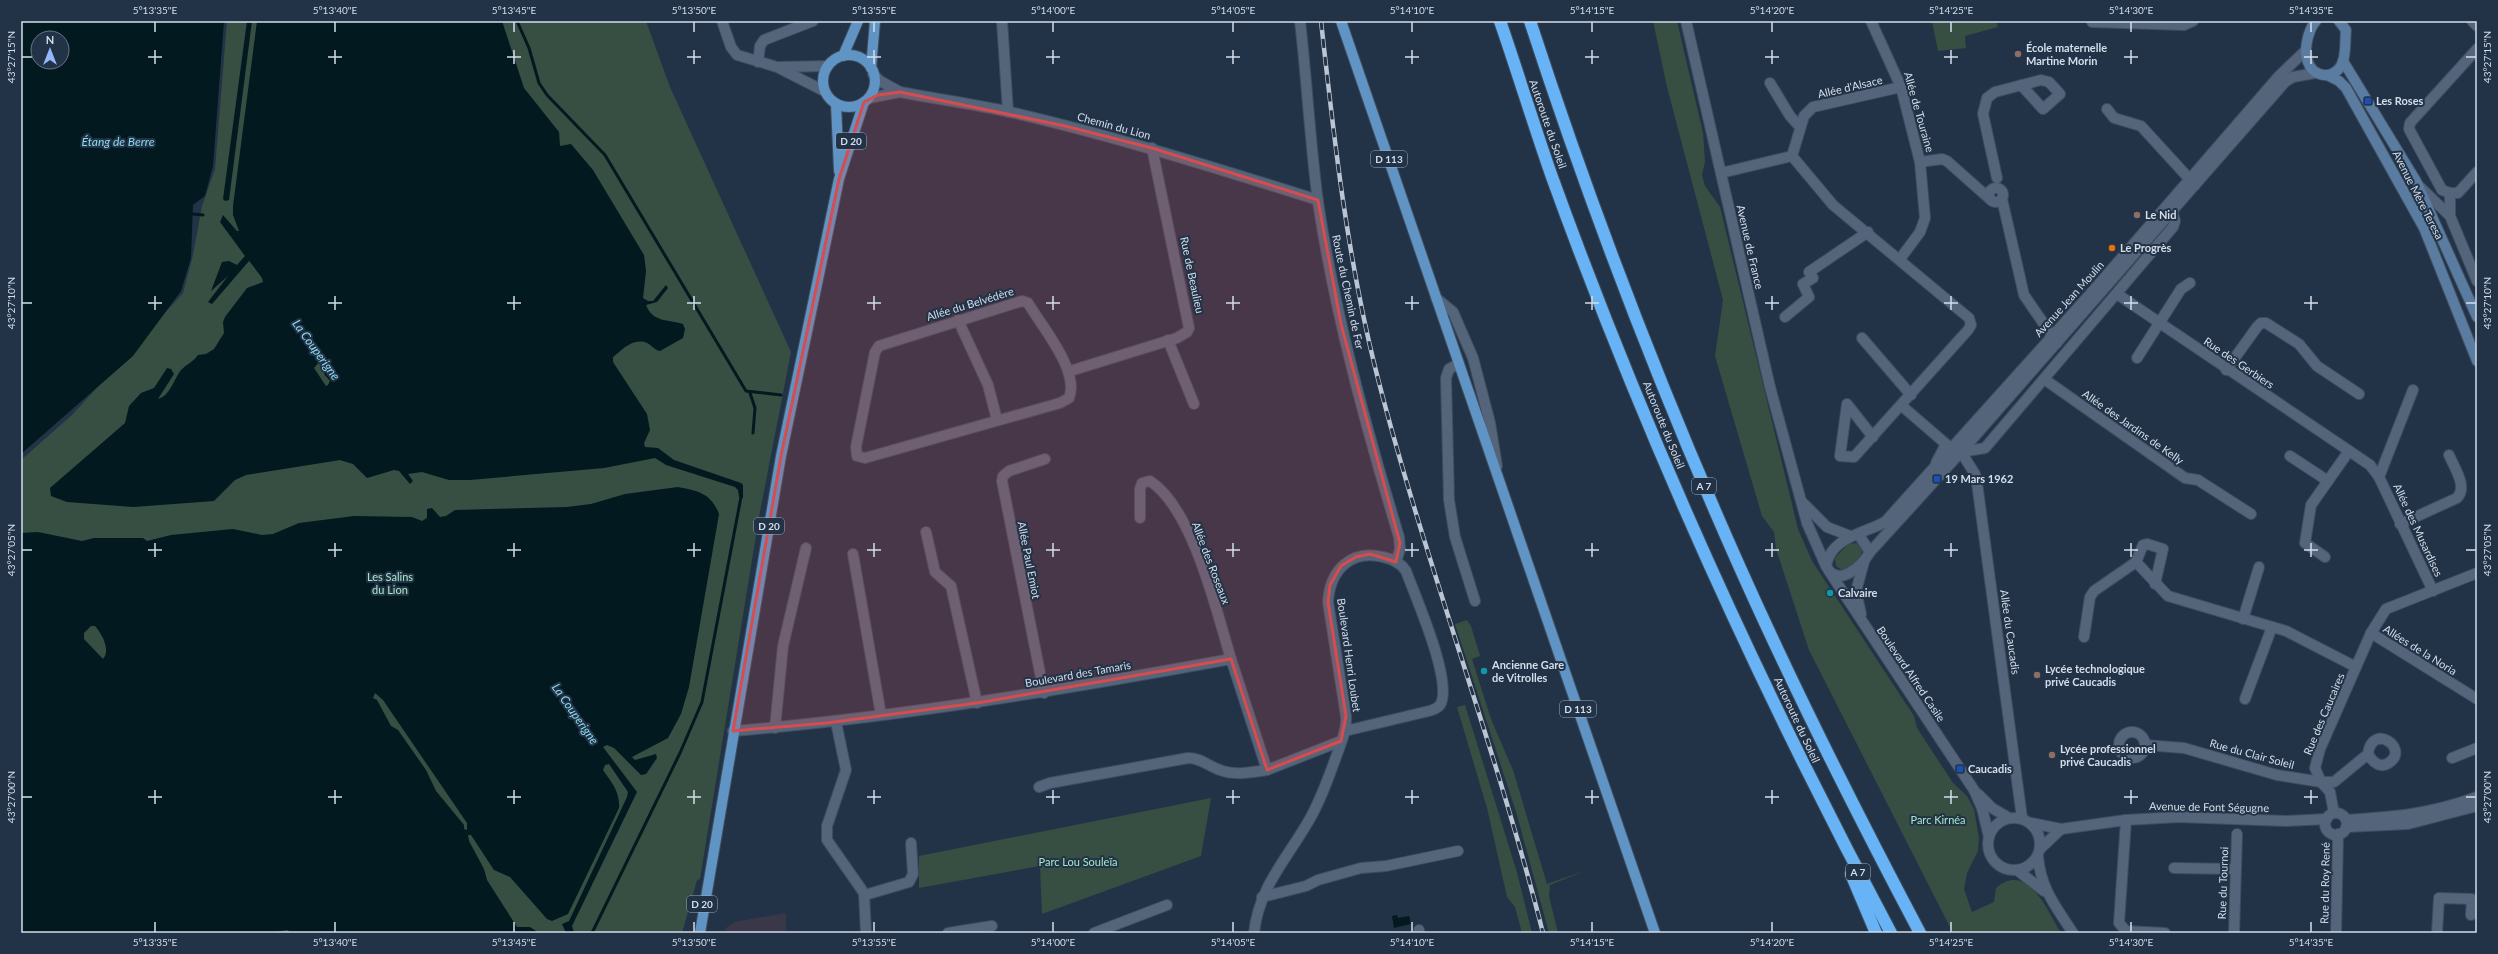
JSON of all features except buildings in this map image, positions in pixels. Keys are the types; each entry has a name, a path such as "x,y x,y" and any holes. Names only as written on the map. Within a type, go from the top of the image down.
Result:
{"highway":[{"name":"Autoroute du Soleil","path":"1500,21 1552,177 1643,410 1716,580 1825,810 1891,933"},
{"name":"Autoroute du Soleil","path":"1530,21 1567,134 1620,279 1706,489 1818,734 1920,933"},
{"path":"1825,810 1876,933"}],"main road":[{"path":"858,21 843,56 828,66 822,82 824,91 836,104 850,107 866,100 874,87 872,71 876,21"},
{"name":"D 113","path":"1341,21 1458,364 1656,933"},
{"path":"2312,22 2305,51 2307,64 2315,73 2327,75 2338,70 2343,61 2347,26 2339,21"},
{"path":"843,56 858,57 872,71"},
{"name":"Avenue Mère Teresa","path":"2343,61 2391,137 2419,186 2477,317"},
{"name":"Avenue Mère Teresa","path":"2327,75 2339,81 2346,88 2424,228 2477,361"},
{"name":"D 20","path":"700,933 733,731 781,456 839,179 866,100"},
{"name":"D 20","path":"836,104 839,179"},
{"name":"D 20","path":"694,933 710,875"}],"street":[{"path":"722,21 734,51 742,58 777,67 824,91"},
{"path":"758,62 760,46 764,40 813,21"},
{"path":"1002,21 1008,112"},
{"name":"Route du Chemin de Fer","path":"1300,21 1318,200 1342,324 1371,443 1399,537 1400,549 1396,562"},
{"name":"Avenue de France","path":"1686,21 1770,387 1807,523 1827,568"},
{"name":"Allée de Touraine","path":"1871,21 1891,62 1901,87 1920,162 1925,218 1920,232 1900,259"},
{"path":"2092,22 2132,22 2184,25 2193,21"},
{"path":"2472,21 2477,26"},
{"path":"2477,49 2410,123 2410,130 2442,190 2450,193 2458,192 2477,172"},
{"name":"Avenue Jean Moulin","path":"1864,562 1870,552 1961,452 2055,340 2192,182 2279,76 2305,51"},
{"path":"777,67 828,66"},
{"name":"Chemin du Lion","path":"872,71 880,81 900,92 1008,112 1152,148 1318,200"},
{"name":"Avenue Jean Moulin","path":"1827,568 1832,551 1854,535 1885,522 1934,467 2055,340 2172,211 2192,182 2285,82 2293,77 2315,73"},
{"path":"1770,83 1790,116 1800,127"},
{"path":"2021,85 1995,92 1987,98 1982,114 1996,192 2006,218 2024,296 2055,340"},
{"name":"Allée d'Alsace","path":"1792,156 1804,116 1813,108 1901,87"},
{"name":"Chemin du Lion","path":"866,100 900,92"},
{"path":"2107,109 2114,118 2141,126 2192,182"},
{"name":"Rue de Beaulieu","path":"1070,371 1168,340 1187,332 1190,324 1152,148"},
{"path":"1721,173 1792,156 1833,205 1868,232 1969,318 1971,325 1968,330 1902,406 1873,437 1854,457 1840,456 1847,404 1873,437"},
{"path":"1920,162 1942,159 1976,186 1996,192"},
{"path":"2419,186 2450,216"},
{"path":"2450,193 2450,216 2477,281"},
{"path":"1961,452 1985,448 2173,227 2175,221 2172,211"},
{"path":"1785,317 1809,297 1803,284 1813,278 1809,272 1868,232"},
{"path":"2137,358 2181,289 2190,283"},
{"name":"Rue des Gerbiers","path":"2116,294 2226,370 2370,465 2379,477"},
{"path":"1436,298 1453,312 1473,358 1490,423 1500,484"},
{"name":"Allée du Belvédère","path":"1025,301 1070,371 1072,388 1069,398 1064,401 865,458 857,456 856,447 877,349 884,343 958,320 1025,301"},
{"path":"958,320 988,385 997,420"},
{"path":"2226,370 2257,327 2261,323 2266,323 2299,344 2317,366 2359,394"},
{"path":"1862,338 1911,395"},
{"path":"1168,340 1194,404"},
{"path":"1458,364 1449,369 1446,378 1448,483 1455,537 1475,601"},
{"name":"Allée des Jardins de Kelly","path":"2044,379 2184,478 2198,480 2250,514"},
{"name":"Allée des Musardises","path":"2413,390 2379,477 2433,591"},
{"path":"1902,406 1946,444 1934,467"},
{"path":"2325,557 2305,543 2311,505 2349,451"},
{"name":"Allée du Caucadis","path":"1961,452 1975,474 1977,483 2022,803 2026,821"},
{"path":"2400,524 2458,498 2461,494 2462,487 2449,455"},
{"path":"2290,456 2328,481"},
{"name":"Allée Paul Emiot","path":"1044,693 1002,481 1003,476 1008,471 1045,459"},
{"name":"Allée des Roseaux","path":"1140,518 1140,489 1142,483 1150,481 1161,491 1190,538 1210,588 1231,659"},
{"path":"1800,500 1827,527 1854,535 1870,552"},
{"path":"926,532 935,572 951,586 977,703"},
{"path":"2084,637 2090,598 2094,591 2136,562 2143,545 2147,544 2163,549 2155,584"},
{"path":"775,728 783,646 806,548"},
{"path":"852,554 868,636 881,715"},
{"name":"Boulevard Henri Loubet","path":"1254,933 1256,911 1262,897 1309,820 1328,779 1345,731 1346,716 1328,602 1330,585 1341,566 1356,557 1370,554 1396,562"},
{"path":"1345,731 1429,711 1440,705 1443,690 1441,672 1435,648 1406,571 1396,562"},
{"path":"1827,568 1834,574 1847,575 1864,562"},
{"path":"1862,622 1856,591 1864,562"},
{"name":"Rue des Caucaires","path":"2136,562 2155,584 2168,596 2286,631 2356,667"},
{"path":"2243,619 2259,567"},
{"name":"Boulevard Alfred Casile","path":"1827,568 1974,790"},
{"path":"2433,591 2477,573"},
{"name":"Rue des Caucaires","path":"2329,820 2330,792 2321,782 2315,768 2320,749 2370,633 2386,609 2433,591"},
{"path":"2245,699 2272,627"},
{"name":"Allées de la Noria","path":"2370,633 2477,699"},
{"path":"1231,659 1267,770"},
{"name":"Boulevard des Tamaris","path":"733,731 836,722 977,703 1044,693 1231,659"},
{"path":"836,722 846,770 827,826 827,840 866,895 866,933"},
{"path":"1039,787 1050,783 1188,758 1200,760 1228,772 1267,770 1342,742"},
{"name":"Rue du Clair Soleil","path":"2145,745 2184,748 2277,775 2321,782 2334,782 2368,754"},
{"path":"2452,758 2477,748"},
{"path":"1974,790 1992,808 2009,818 2026,821 2039,834 2040,877 2048,895 2073,933"},
{"path":"1974,790 1982,808 1989,837 1989,850 1994,861 2009,870 2017,870 2029,866 2061,829"},
{"path":"2338,834 2346,824 2409,816 2448,807 2477,797"},
{"path":"2346,824 2408,824 2477,806"},
{"name":"Avenue de Font Ségugne","path":"2026,821 2061,829 2126,820 2179,817 2286,821 2329,820 2341,814 2346,824"},
{"path":"1989,837 1996,825 2009,818"},
{"path":"2126,820 2119,923 2126,931 2165,933"},
{"name":"Avenue de Font Ségugne","path":"2329,820 2331,833 2338,834"},
{"name":"Rue du Tournoi","path":"2234,933 2237,834"},
{"name":"Rue du Roy René","path":"2336,933 2338,834"},
{"path":"866,895 905,884 910,880 912,874 911,843"},
{"path":"1262,897 1306,886 1318,880 1361,868 1386,866 1458,851"},
{"path":"2174,868 2235,869"},
{"path":"2017,870 2032,880 2048,895"},
{"path":"2438,933 2439,898 2472,900 2471,915"},
{"path":"1094,933 1167,905"},
{"path":"948,933 992,926"}],"highlighted area":[{"path":"900,92 1065,126 1152,148 1318,200 1341,324 1400,543 1396,562 1370,554 1356,557 1341,566 1330,585 1328,602 1346,716 1341,741 1267,770 1231,659 977,703 827,723 733,731 781,456 839,179 864,102 878,95"}],"shaded area":[{"path":"786,913 786,933 725,933 726,928 734,922"}],"green space":[{"name":"Les Salins du Lion","path":"227,21 646,21 670,87 791,352 759,517 700,879 697,880 682,933 21,933 21,460 72,415 183,293 193,255 202,206 215,169"},
{"name":"Parc Kirnéa","path":"1653,21 1677,21 1703,133 1705,162 1702,175 1705,186 1720,207 1798,529 1812,561 1914,716 1917,728 1953,783 1967,796 1974,809 1979,838 1978,851 1967,873 1964,889 1972,912 1994,902 1996,888 2007,881 2018,880 2027,884 2035,892 2043,902 2061,933 1953,933 1809,650 1776,549 1774,532 1762,516 1715,356 1723,300 1667,87"},
{"path":"1932,21 1996,21 1998,27 1965,36 1966,48 1938,51"},
{"path":"1857,543 1862,550 1858,561 1845,570 1842,570 1836,566 1835,558 1848,544"},
{"path":"1467,620 1471,626 1480,656 1472,659 1491,719 1513,770 1547,884 1587,870 1550,885 1549,896 1558,933 1549,933 1517,815 1455,624"},
{"path":"1465,705 1516,869 1532,933 1522,933 1515,907 1507,897 1487,808 1457,707"},
{"name":"Parc Lou Souleïa","path":"1211,798 1201,856 1042,914 1040,866 919,888 919,856"}],"water":[{"name":"Étang de Berre","path":"21,21 224,21 213,166 205,196 193,205 191,258 181,291 133,356 21,454"},
{"path":"247,21 252,21 229,200 225,201 223,199"},
{"path":"257,21 502,21 524,88 559,132 560,146 571,144 593,170 644,255 646,271 643,298 648,301 653,301 666,285 668,288 657,302 646,305 649,311 657,318 683,324 685,329 683,338 660,351 656,350 647,343 637,342 628,345 613,357 613,362 647,414 650,430 644,443 645,447 658,448 674,460 741,483 743,485 743,498 739,497 738,490 735,487 666,465 655,458 604,468 470,480 449,480 422,472 408,474 413,481 410,484 399,471 394,470 367,478 353,464 340,460 246,475 235,480 214,501 133,507 67,502 51,496 50,488 125,423 129,406 141,393 154,388 167,368 171,369 174,374 158,399 169,391 183,368 198,355 206,354 214,349 224,333 223,322 225,317 247,288 263,282 260,270 249,261 212,304 208,302 228,276 211,291 222,262 229,261 237,265 245,256 220,222 223,215 237,231 239,231 233,215","holes":["319,362 322,363 326,370 324,374 330,381 326,386 314,368"]},
{"path":"678,487 685,488 708,497 716,507 719,514 689,687 681,714 668,738 632,757 635,760 656,754 657,758 646,774 641,775 614,748 607,745 603,747 637,792 572,926 574,933 566,933 562,924 569,921 627,797 628,792 609,764 605,765 603,770 617,792 619,808 568,914 552,921 547,919 510,877 494,870 471,835 468,835 469,841 484,869 487,880 517,927 530,927 539,933 293,933 287,930 270,933 21,933 21,533 38,532 82,541 94,538 143,538 147,541 171,535 233,529 262,535 273,534 299,523 354,516 412,517 422,521 427,518 427,509 432,508 440,517 446,516 455,510 567,507 591,504 625,494","holes":["91,626 95,626 105,642 106,651 103,659 84,639 84,633","375,693 383,700 467,823 467,830 464,829 464,825 436,791 426,770 398,730 391,726 377,700 373,698"]},
{"path":"1397,915 1398,918 1409,916 1411,924 1394,928 1392,916"}],"waterway":[{"path":"517,21 529,48 539,83 547,95 605,155 746,391 781,395"},
{"name":"La Couperigne","path":"193,214 203,215"},
{"name":"La Couperigne","path":"252,262 264,278"},
{"path":"750,393 755,408 753,433"},
{"path":"592,933 680,753 702,702 741,497"}],"railway":[{"path":"1321,21 1342,197 1357,284 1376,371 1395,442 1503,792 1543,933"}],"place":[{"name":"École maternelle Martine Morin","path":"2018,54"},
{"name":"Les Roses","path":"2368,101"},
{"name":"Le Nid","path":"2137,215"},
{"name":"Le Progrès","path":"2112,248"},
{"name":"19 Mars 1962","path":"1937,479"},
{"name":"Calvaire","path":"1830,593"},
{"name":"Ancienne Gare de Vitrolles","path":"1484,671"},
{"name":"Lycée technologique privé Caucadis","path":"2037,675"},
{"name":"Lycée professionnel privé Caucadis","path":"2052,755"},
{"name":"Caucadis","path":"1960,769"}]}
